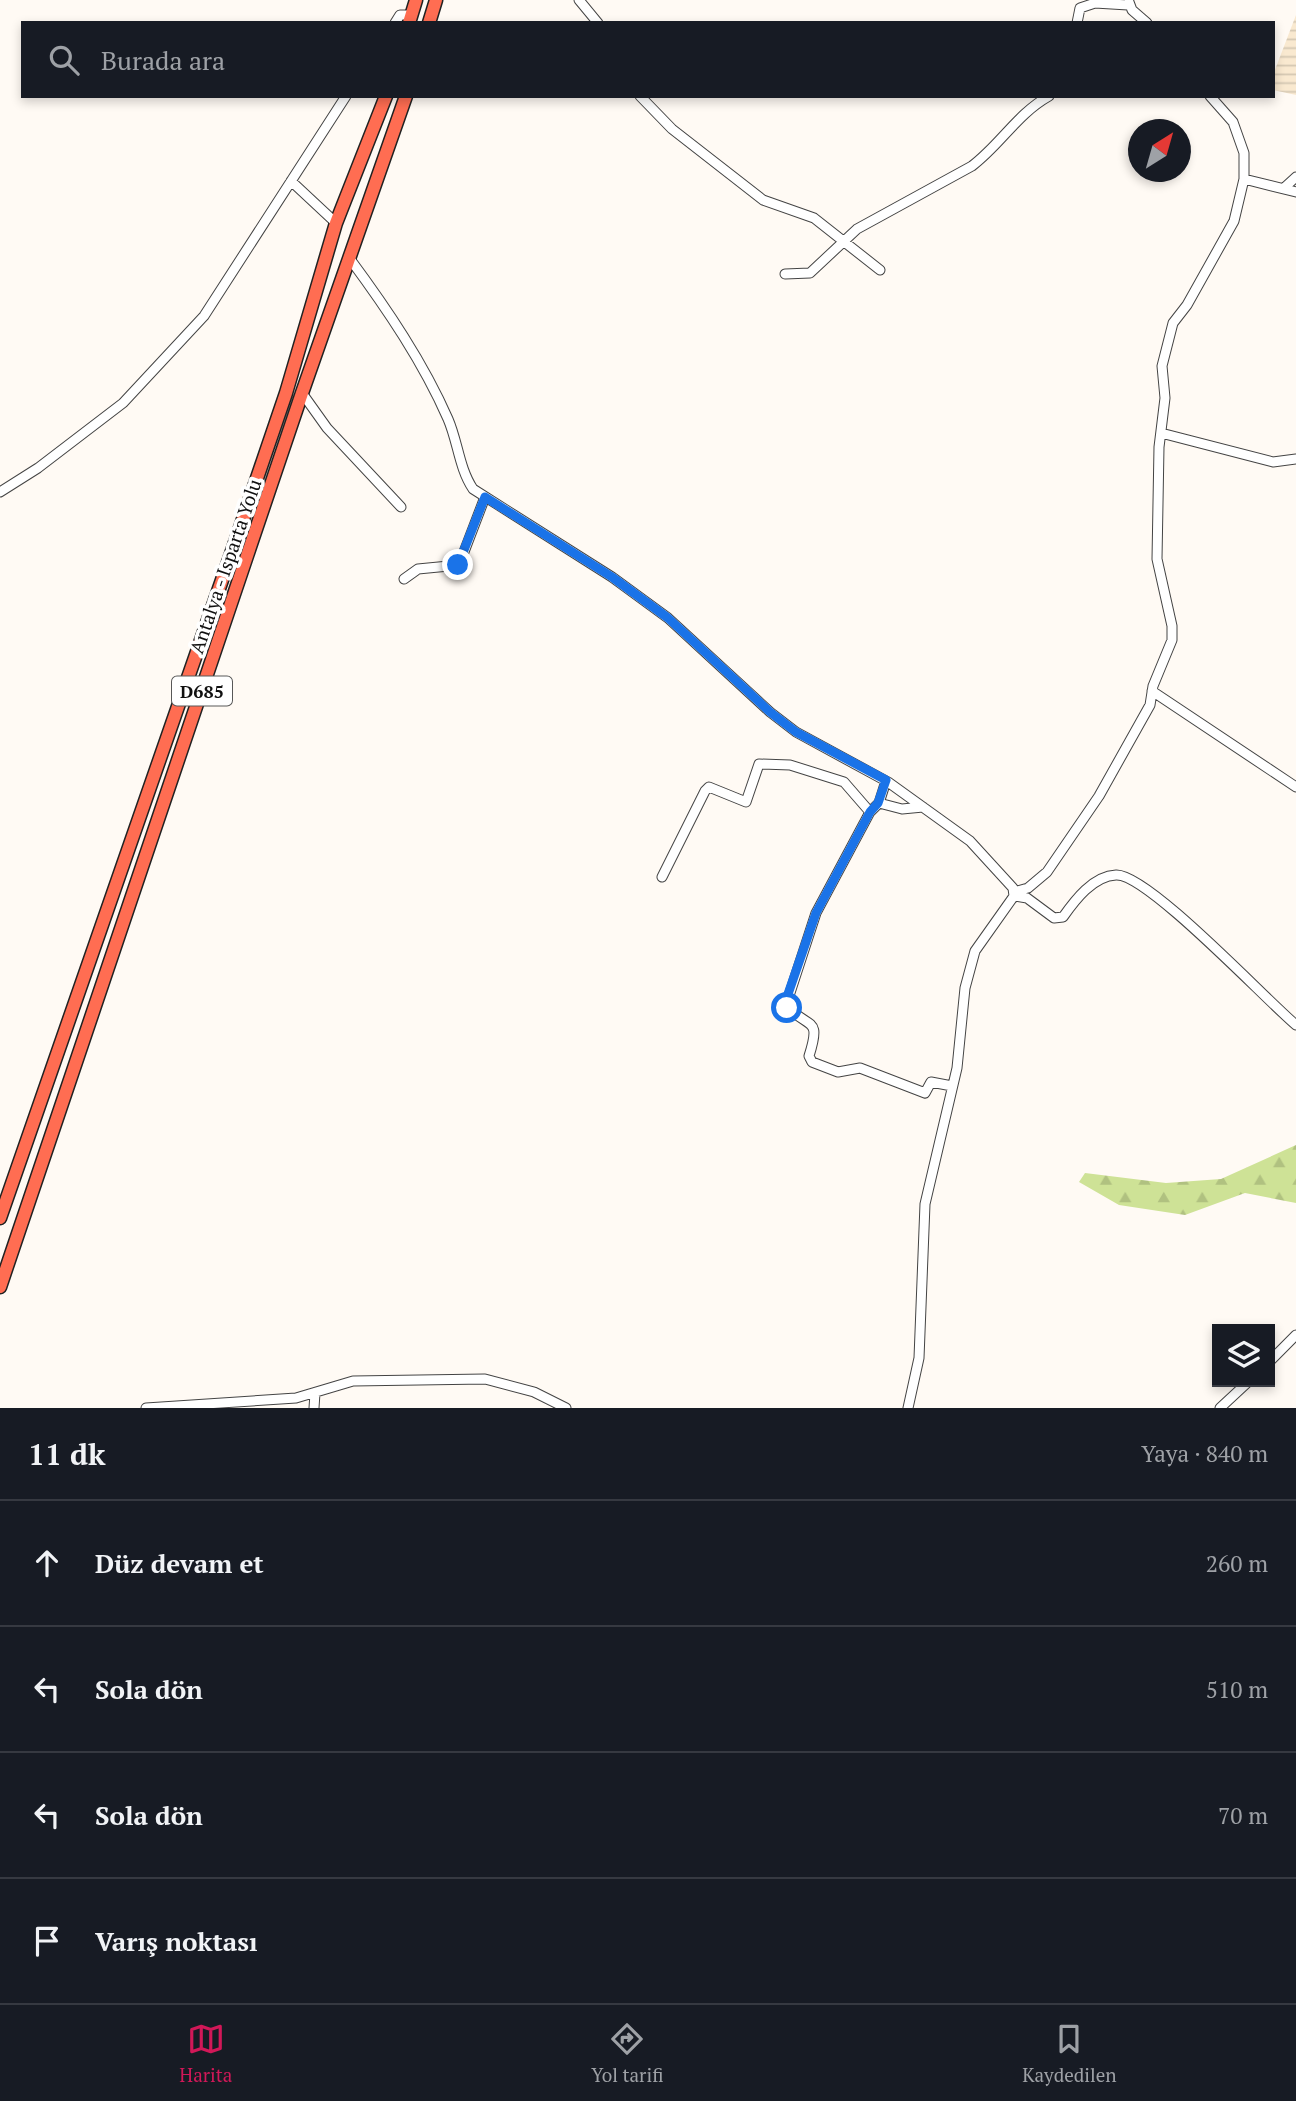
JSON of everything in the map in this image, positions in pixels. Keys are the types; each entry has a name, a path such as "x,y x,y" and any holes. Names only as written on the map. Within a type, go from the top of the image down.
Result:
{"highway":[{"path":"410,19 416,0"},
{"path":"430,21 436,0"},
{"name":"Antalya - Isparta Yolu","path":"0,1218 286,393 336,223 385,98"},
{"name":"Antalya - Isparta Yolu","path":"0,1287 302,393 405,98"}],"street":[{"path":"579,0 596,21"},
{"path":"1077,21 1080,8 1095,3 1128,2 1145,21"},
{"path":"396,21 400,15 410,19"},
{"path":"0,492 38,468 123,403 220,295 345,98"},
{"path":"642,98 672,130 763,200 814,218 880,270"},
{"path":"785,274 810,273 857,229 972,166 989,153 1021,114 1046,98"},
{"path":"908,1408 919,1358 925,1204 952,1086 965,988 975,951 1014,894 1038,881 1065,849 1150,705 1152,691 1172,640 1172,626 1157,559 1161,433 1165,398 1162,366 1173,323 1187,305 1225,239 1240,203 1244,179 1244,153 1233,122 1212,98"},
{"path":"1284,188 1296,177"},
{"path":"1244,179 1296,192"},
{"path":"291,181 336,223"},
{"path":"350,259 385,307 424,371 449,421 465,477 473,489 612,577 668,618 770,712 796,732 886,780 970,841 1014,894 1027,898 1054,918 1063,917 1083,891 1111,876 1125,877 1191,922 1296,1025"},
{"path":"302,393 327,428 401,507"},
{"path":"1161,433 1273,462 1296,459"},
{"path":"404,579 418,569 458,565 485,497"},
{"path":"1152,691 1296,787"},
{"path":"662,877 705,790 709,787 746,802 759,764 790,765 844,782 870,812"},
{"path":"886,780 878,803 870,812 816,913 786,1005 814,1024 816,1030 809,1056 812,1062 838,1072 860,1068 925,1093 931,1082 952,1086"},
{"path":"878,803 902,808 923,807"},
{"path":"1275,1356 1296,1335"},
{"path":"146,1408 296,1398 353,1381 485,1378 534,1392 566,1408"},
{"path":"1220,1408 1243,1387"},
{"path":"314,1408 315,1393"}],"shaded area":[{"path":"1296,15 1296,95 1275,90 1275,70"}],"green space":[{"path":"1296,1145 1296,1203 1245,1193 1185,1215 1119,1205 1079,1182 1085,1173 1166,1183 1221,1179"}],"route":[{"path":"458,565 466,552 485,497 612,577 668,618 770,712 796,732 886,780 878,803 870,812 816,913 788,994 787,1008"}]}
